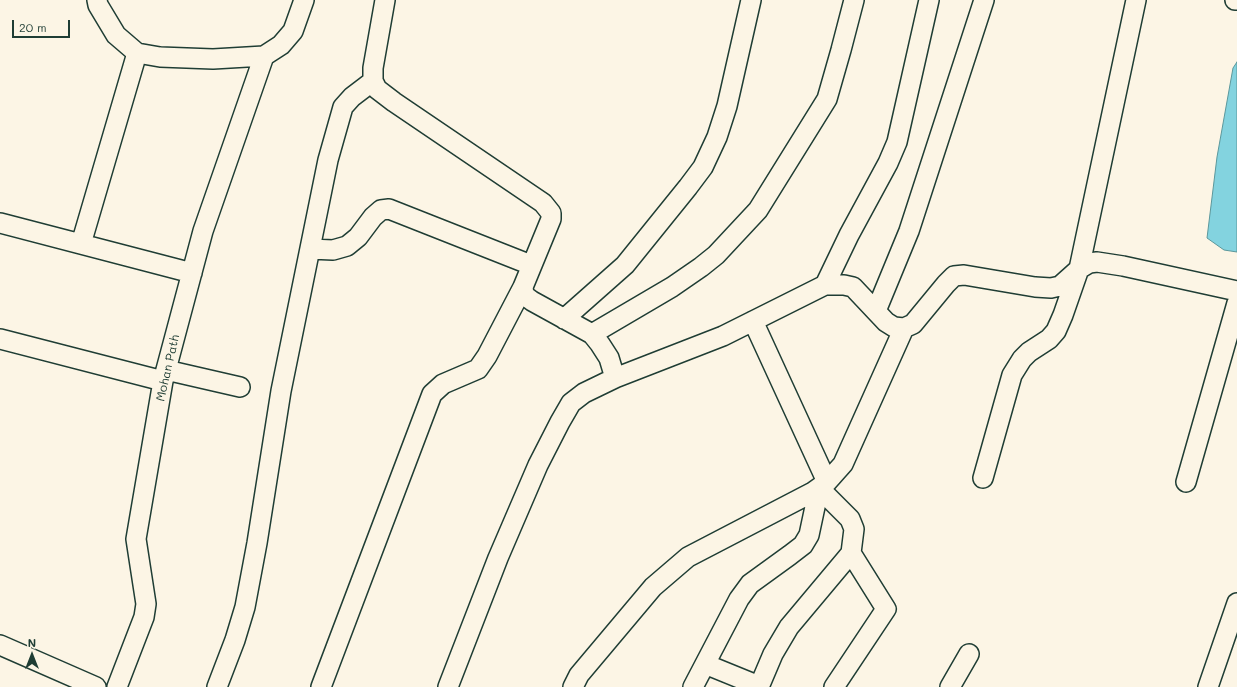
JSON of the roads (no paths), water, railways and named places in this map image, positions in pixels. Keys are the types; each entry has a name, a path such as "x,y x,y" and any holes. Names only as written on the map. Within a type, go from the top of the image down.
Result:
{"street":[{"path":"97,0 98,5 116,35 137,53 160,57 213,59 264,56 281,45 293,31 304,0"},
{"path":"321,687 432,394 443,384 478,369 523,287 531,265 552,219 551,213 543,203 377,89 373,81 373,68 385,0"},
{"path":"564,319 625,265 703,166 717,137 727,106 751,0"},
{"path":"592,334 672,287 701,267 716,255 758,210 827,99 854,0"},
{"path":"825,286 849,235 888,163 897,142 929,0"},
{"path":"876,311 909,231 984,0"},
{"path":"983,478 1012,375 1022,359 1029,352 1049,339 1056,331 1079,269 1136,0"},
{"path":"81,244 137,53"},
{"name":"Mohan Path","path":"117,687 144,617 146,604 136,539 164,376 203,231 264,56"},
{"path":"217,687 235,640 245,606 257,543 281,391 328,160 343,107 352,97 373,81"},
{"path":"310,249 333,250 347,246 358,237 373,217 381,210 389,209 531,265"},
{"path":"0,223 192,273"},
{"path":"448,687 498,558 538,465 560,422 571,404 580,397 615,378 723,336 825,286 844,285 853,287 886,322 894,327 904,328 912,324 954,276 964,275 1035,287 1051,288 1060,286 1079,269 1089,263 1104,263 1237,290"},
{"path":"523,287 524,295 532,301 592,334 609,358 615,378"},
{"path":"1186,482 1237,303"},
{"path":"705,664 759,687 773,654 789,627 851,553 854,528 850,519 823,485 753,321"},
{"path":"573,687 579,675 653,587 688,557 823,485 843,464 904,328"},
{"path":"0,339 164,376 240,388"},
{"path":"693,687 739,600 750,584 803,545 809,535 823,485"},
{"path":"834,687 886,609 851,553"},
{"path":"1208,687 1237,603"},
{"path":"0,645 96,687"},
{"path":"950,687 969,654"}],"water":[{"path":"1237,62 1237,252 1224,250 1207,238 1217,157 1233,68"}]}
